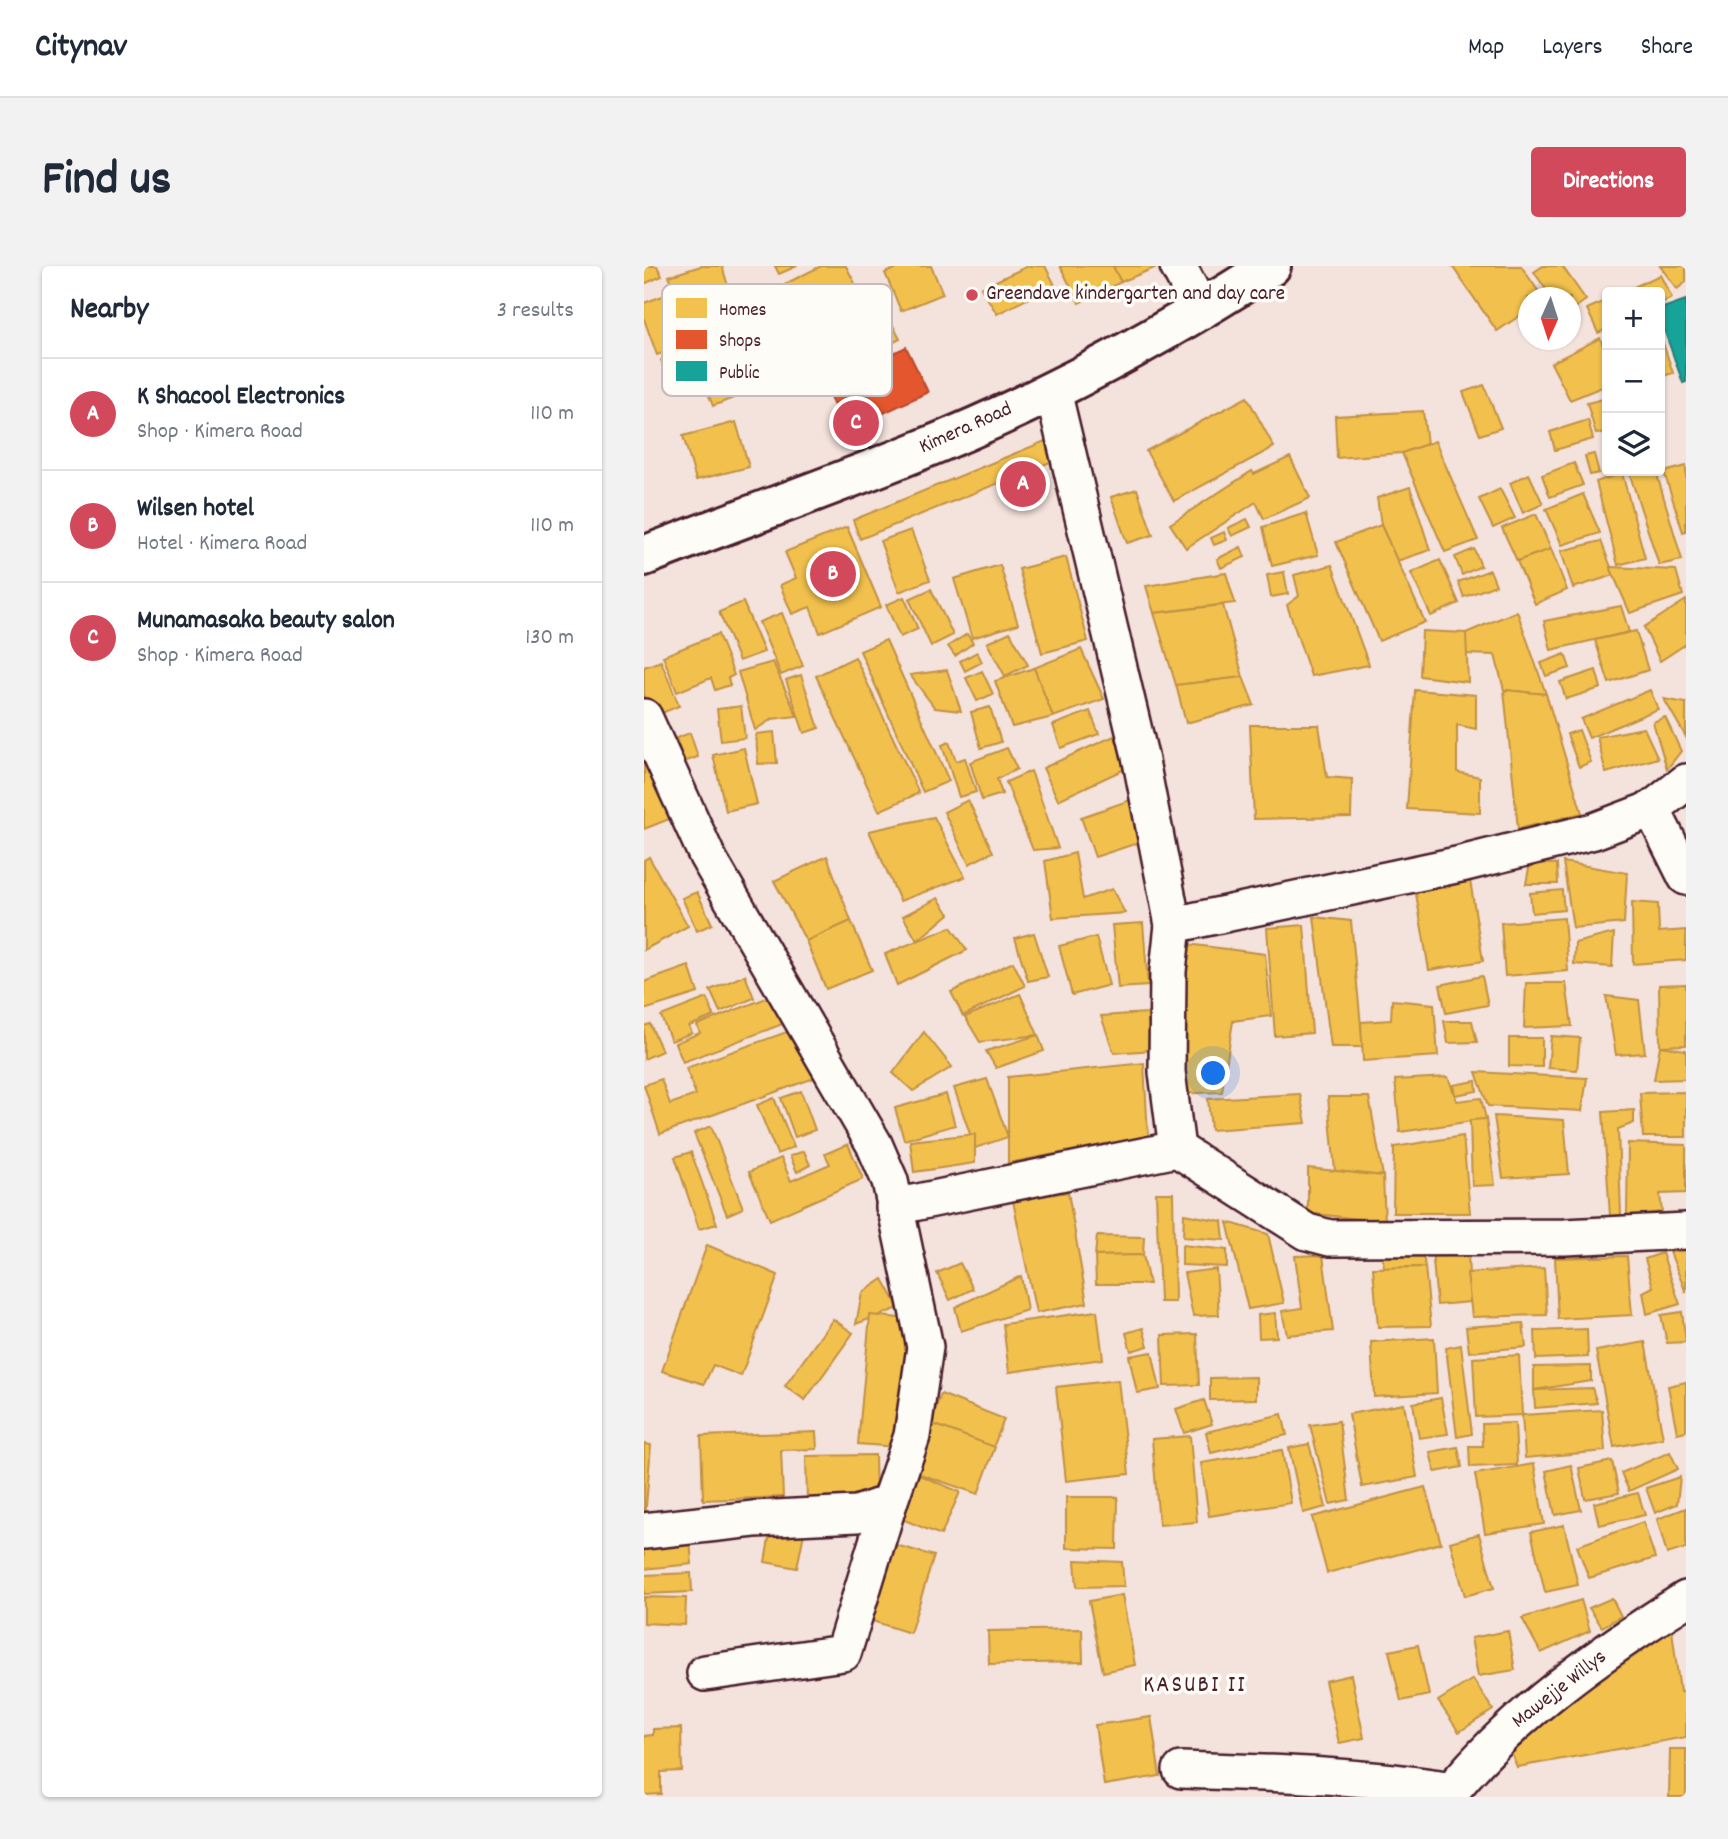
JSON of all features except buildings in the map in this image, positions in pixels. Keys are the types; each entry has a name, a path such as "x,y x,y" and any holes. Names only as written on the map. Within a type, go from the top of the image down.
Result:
{"street":[{"path":"1178,266 1202,310"},
{"name":"Kimera Road","path":"644,556 898,459 1053,391 1202,310 1271,266"},
{"path":"1053,391 1140,757 1173,925 1168,971 1167,1072 1177,1149"},
{"path":"644,717 707,856 874,1144 890,1181 925,1347 912,1436 888,1503 843,1653 705,1673"},
{"path":"1173,925 1461,864 1594,831 1652,809 1686,782"},
{"path":"1652,809 1686,877"},
{"path":"894,1207 1177,1149 1307,1232 1330,1238 1565,1237 1686,1231"},
{"path":"644,1531 754,1519 857,1514 888,1503"},
{"name":"Mawejje Willys","path":"1451,1794 1496,1740 1630,1634 1686,1599"},
{"path":"1181,1770 1371,1780 1451,1794"}],"place":[{"name":"Greendave kindergarten and day care","path":"972,295"},
{"name":"Munamasaka beauty salon","path":"856,423"},
{"name":"K Shacool Electronics","path":"1023,484"},
{"name":"Wilsen hotel","path":"833,574"}],"district":[{"name":"KASUBI II","path":"1195,1686"}]}
